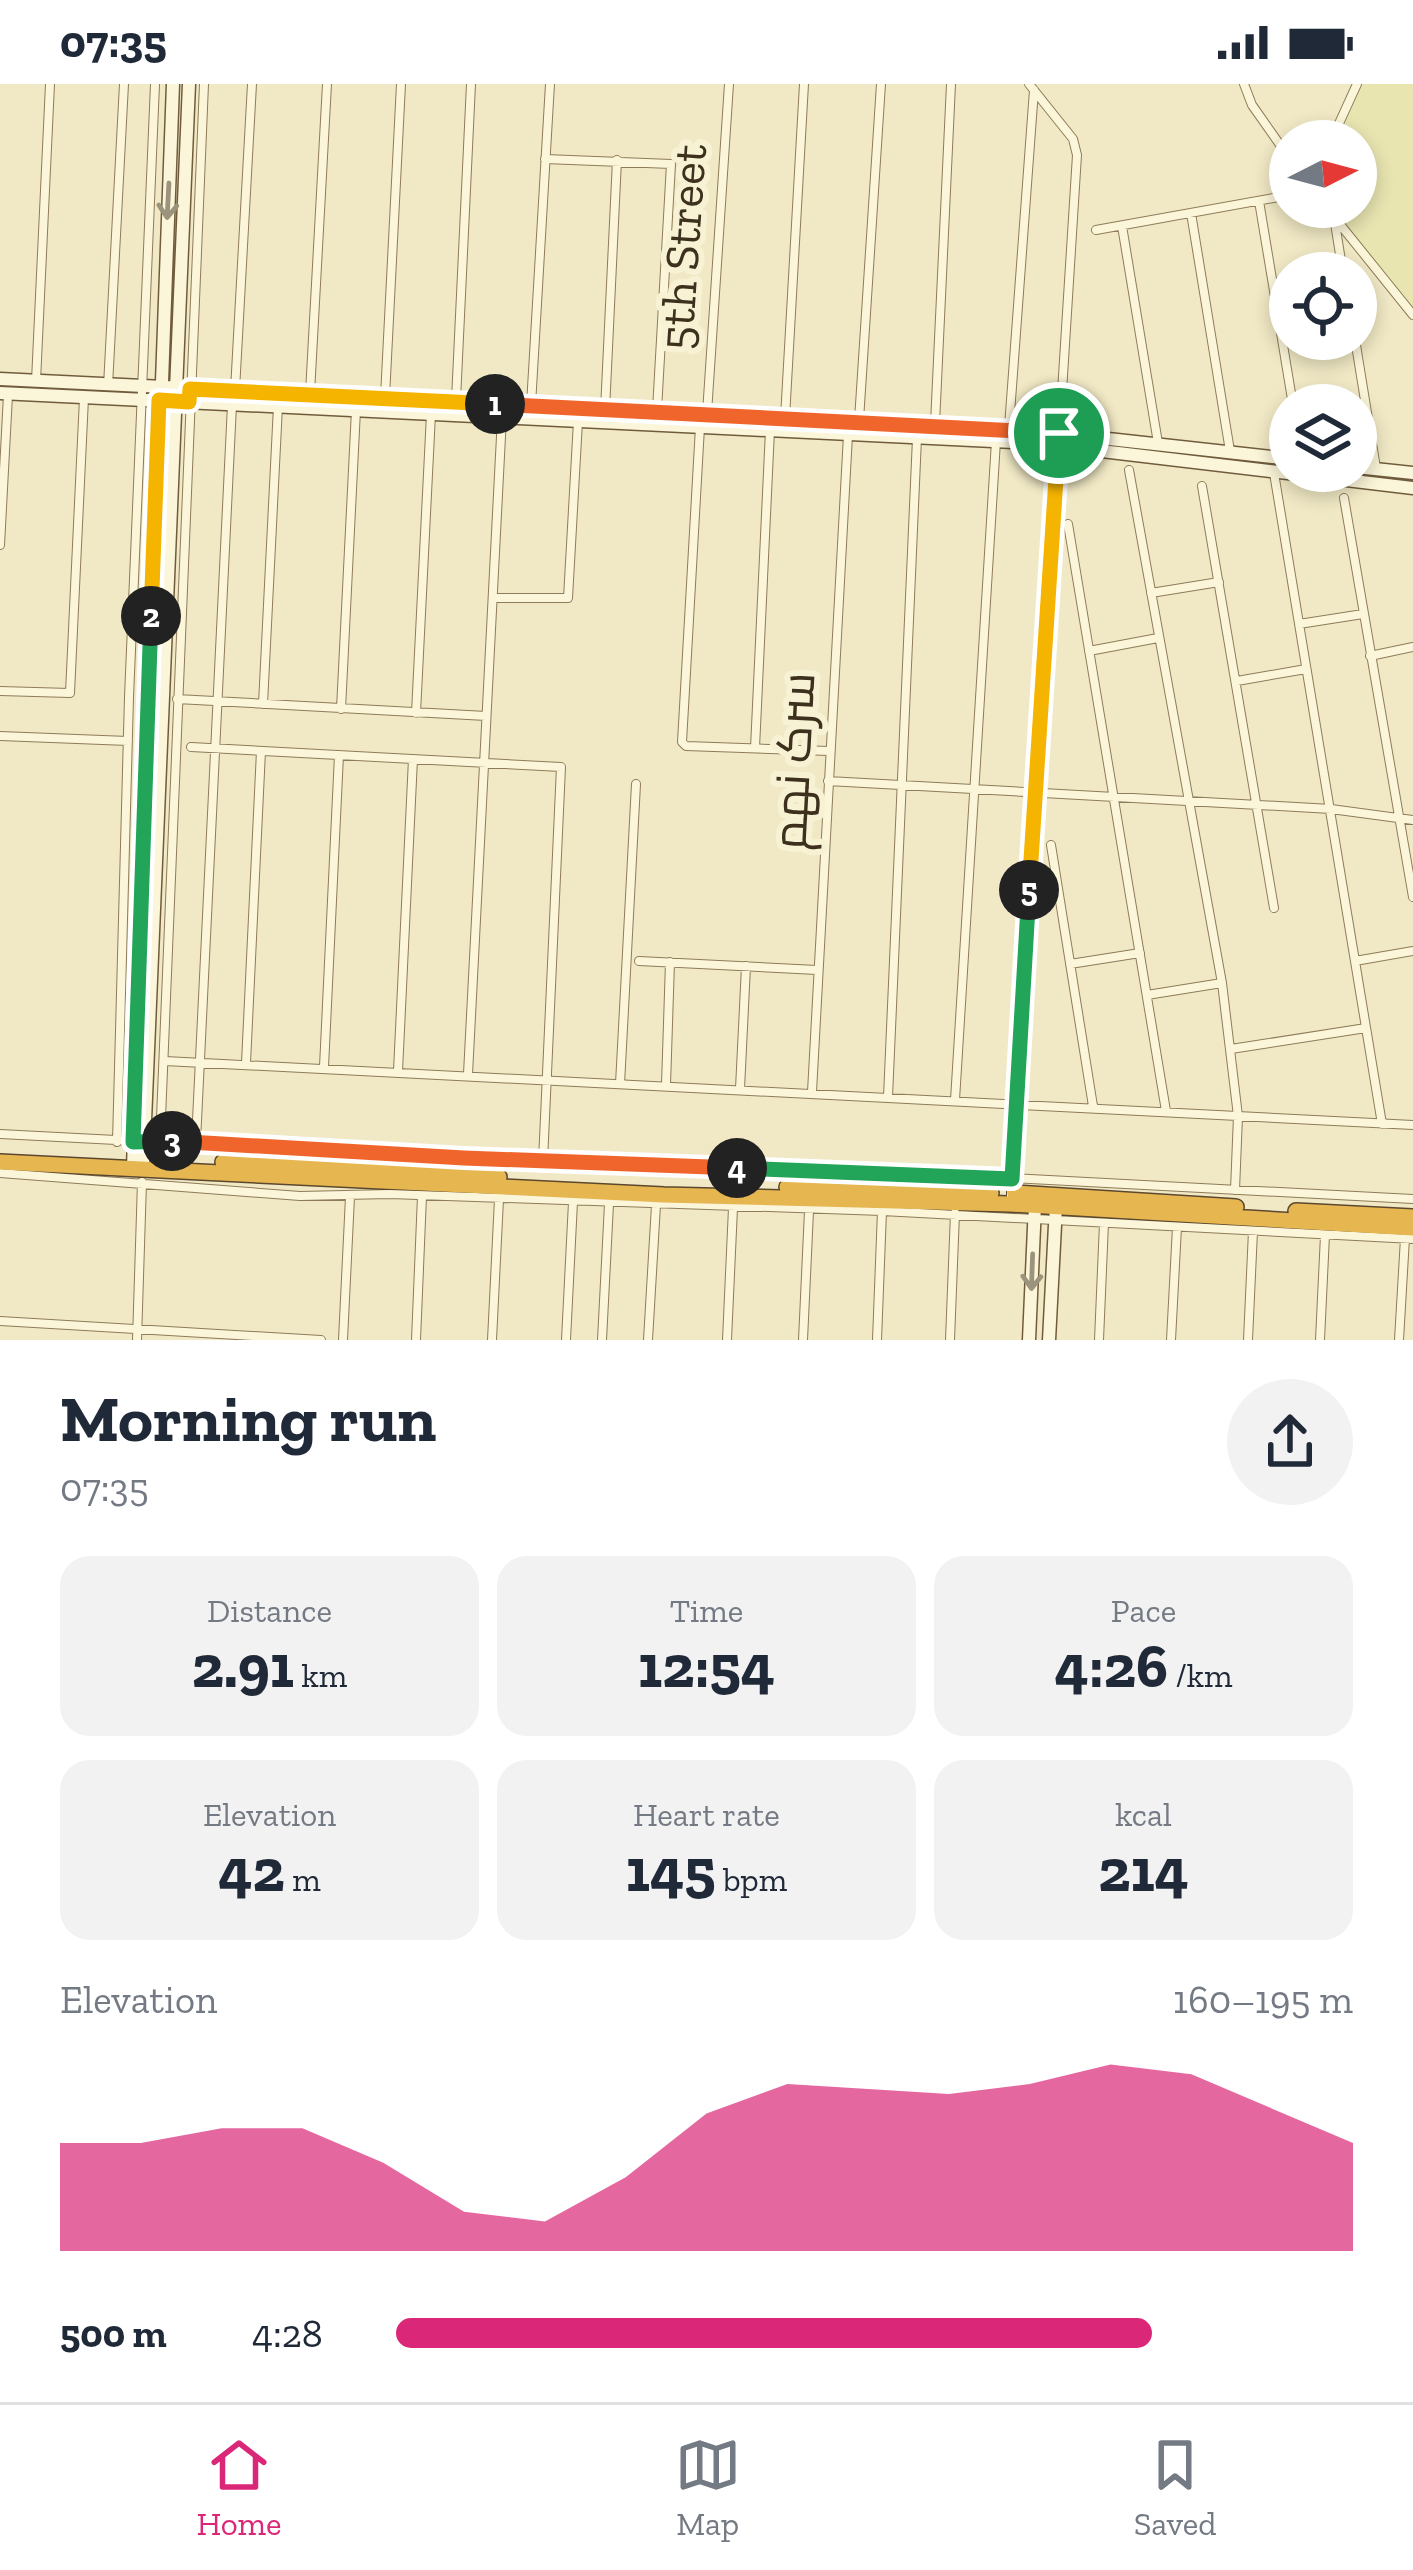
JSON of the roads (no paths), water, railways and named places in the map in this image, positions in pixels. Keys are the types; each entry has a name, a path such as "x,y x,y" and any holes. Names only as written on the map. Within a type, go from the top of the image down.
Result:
{"highway":[{"path":"0,1152 664,1195 1011,1192 1413,1217"},
{"path":"0,1162 139,1160"},
{"path":"1011,1192 1034,1211 1410,1235"}],"street":[{"path":"36,381 50,84"},
{"path":"108,386 124,84"},
{"path":"117,1142 155,84"},
{"path":"137,1335 159,394 173,84"},
{"path":"160,1142 177,699 189,84"},
{"path":"139,1160 204,84"},
{"path":"196,1141 252,84"},
{"path":"310,393 327,84"},
{"path":"385,398 401,84"},
{"path":"456,402 471,84"},
{"path":"531,406 550,84"},
{"name":"5th Street","path":"729,84 682,742 686,746 755,748"},
{"path":"785,419 805,84"},
{"path":"859,421 881,84"},
{"path":"935,425 951,84"},
{"path":"1244,84 1269,129"},
{"path":"1341,120 1358,84"},
{"path":"1009,428 1032,87"},
{"path":"1011,1192 1077,155 1073,139 1032,87"},
{"path":"545,159 671,164 657,412"},
{"path":"605,416 617,160"},
{"path":"1096,230 1269,199"},
{"path":"1259,201 1290,384"},
{"path":"1190,213 1230,451"},
{"path":"1122,226 1158,443"},
{"path":"1344,228 1413,315"},
{"path":"0,379 143,393"},
{"path":"0,545 4,393 234,397 310,393 704,421 785,419 1009,428 1269,470"},
{"path":"0,692 65,694 71,689 84,397"},
{"path":"234,397 278,406 578,421 657,412 770,430 1158,443 1269,456"},
{"path":"263,704 278,406"},
{"path":"341,709 356,410"},
{"path":"416,712 430,413"},
{"path":"468,1074 502,417"},
{"path":"493,598 568,598 578,421"},
{"path":"770,430 755,748 829,751"},
{"name":"سرک نهم","path":"812,1092 848,434"},
{"path":"888,1097 917,438"},
{"path":"955,1100 996,441"},
{"path":"1130,470 1222,983 1238,1116 1235,1190"},
{"path":"1377,470 1413,473"},
{"path":"1377,484 1413,488"},
{"path":"1202,486 1274,908"},
{"path":"1277,492 1382,1124"},
{"path":"1344,498 1413,897"},
{"path":"1068,524 1166,1111"},
{"path":"1150,593 1219,583"},
{"path":"1299,623 1363,614"},
{"path":"1089,651 1158,638"},
{"path":"1370,656 1413,647"},
{"path":"1237,681 1306,669"},
{"path":"177,699 487,716"},
{"path":"0,736 128,741"},
{"path":"191,746 562,769 543,1161"},
{"path":"245,1063 261,751"},
{"path":"324,1067 339,755"},
{"path":"398,1071 413,759"},
{"path":"828,781 1331,809 1413,820"},
{"path":"620,1084 637,784"},
{"path":"1051,845 1093,1106"},
{"path":"1355,961 1413,951"},
{"path":"1070,964 1140,953"},
{"path":"639,961 818,970"},
{"path":"665,1085 670,962"},
{"path":"740,1088 746,966"},
{"path":"1147,995 1222,983"},
{"path":"1231,1049 1366,1028"},
{"path":"165,1061 1413,1125"},
{"path":"0,1134 117,1142 139,1160"},
{"path":"139,1160 160,1142 196,1141 1011,1192 1235,1190 1413,1199"},
{"path":"0,1173 139,1160 251,1193 955,1214 1034,1211 1029,1340"},
{"path":"416,1340 422,1196"},
{"path":"343,1340 350,1197"},
{"path":"492,1340 499,1199"},
{"path":"566,1340 573,1202"},
{"path":"602,1340 609,1204"},
{"path":"648,1340 656,1205"},
{"path":"727,1340 733,1208"},
{"path":"802,1340 809,1210"},
{"path":"877,1340 882,1210"},
{"path":"1049,1340 1056,1213 1177,1227 1410,1235 1399,1340"},
{"path":"950,1340 955,1214"},
{"path":"1099,1340 1104,1222"},
{"path":"1172,1340 1177,1227"},
{"path":"1247,1340 1253,1231"},
{"path":"1320,1340 1325,1235"},
{"path":"0,1321 137,1335 321,1340"},
{"path":"58,1340 59,1325"}]}
